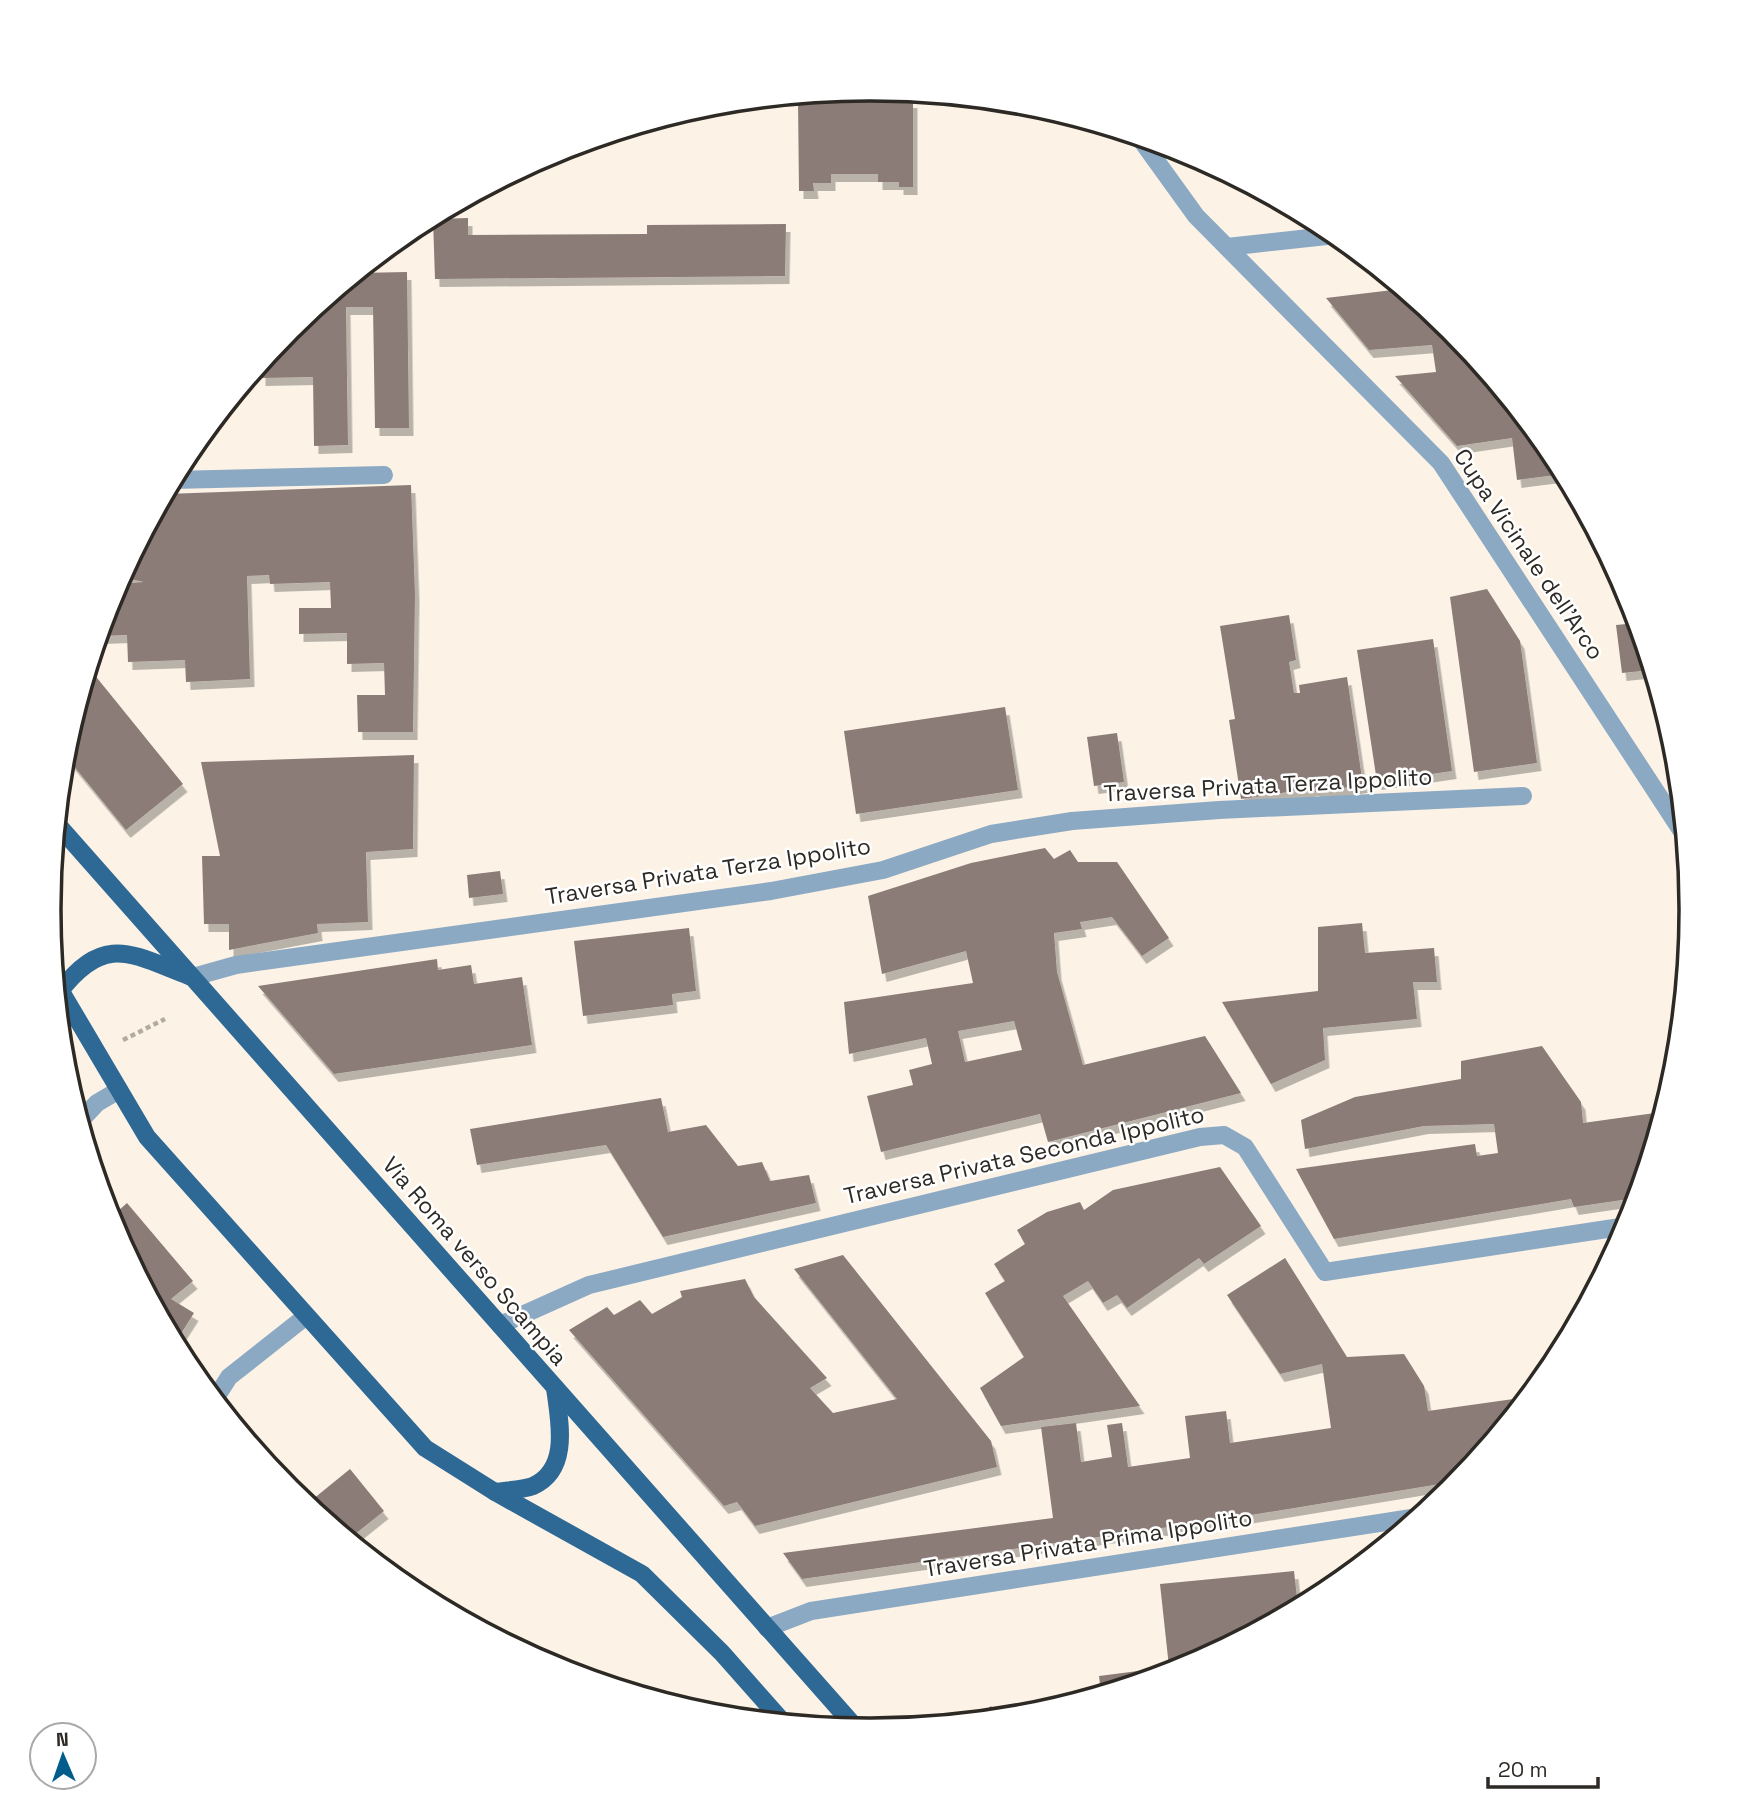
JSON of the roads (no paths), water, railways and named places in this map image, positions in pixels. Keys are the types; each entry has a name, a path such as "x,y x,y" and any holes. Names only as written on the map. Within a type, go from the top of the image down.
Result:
{"main road":[{"name":"Via Roma verso Scampia","path":"65,833 848,1718"},
{"path":"65,981 79,967 100,955 128,953 193,978"},
{"path":"67,1002 147,1136 305,1317 425,1448 495,1493 642,1574 722,1653 774,1712"},
{"path":"495,1493 534,1486 555,1466 562,1436 555,1388"}],"street":[{"name":"Cupa Vicinale dell'Arco","path":"1149,151 1196,216 1441,463 1673,817"},
{"path":"1227,247 1319,237"},
{"path":"185,481 384,475"},
{"name":"Traversa Privata Terza Ippolito","path":"193,978 236,965 771,891 883,870 991,834 1072,821 1219,810 1523,796"},
{"path":"88,1113 97,1103 119,1090"},
{"name":"Traversa Privata Seconda Ippolito","path":"500,1325 589,1285 834,1223 1212,1136 1224,1135 1245,1147 1325,1272 1613,1228"},
{"path":"220,1391 229,1377 305,1317"},
{"name":"Traversa Privata Prima Ippolito","path":"767,1628 811,1611 1401,1520"}]}
